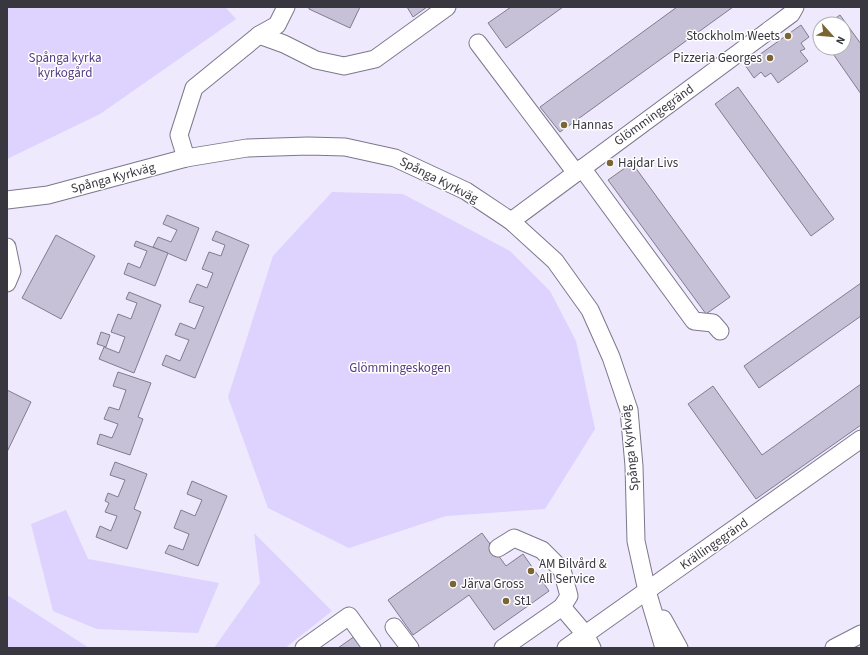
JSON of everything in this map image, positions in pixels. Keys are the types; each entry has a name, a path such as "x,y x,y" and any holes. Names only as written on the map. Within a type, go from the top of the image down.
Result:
{"street":[{"path":"186,158 179,136 194,88 259,35 277,26 286,7"},
{"path":"259,35 284,44 316,60 344,66 375,59 447,7"},
{"name":"Glömmingegränd","path":"511,221 791,14 795,7"},
{"path":"478,43 579,171 694,321 713,324 720,331"},
{"name":"Spånga Kyrkväg","path":"7,200 48,195 186,158 247,148 308,146 345,147 394,158 466,191 511,221 555,262 590,310 611,357 629,410 634,466 636,541 647,591 664,648"},
{"path":"7,247 12,271 7,283"},
{"name":"Krällingegränd","path":"566,648 589,641 647,591 861,439"},
{"path":"498,548 514,538 542,550 562,570 569,596 562,607 504,648"},
{"name":"Spånga Kyrkväg","path":"647,591 679,648"},
{"path":"562,607 589,641"},
{"path":"304,648 349,616 372,648"},
{"path":"394,627 410,648"},
{"path":"834,648 861,634"},
{"path":"847,648 861,638"}],"green space":[{"name":"Spånga kyrka kyrkogård","path":"7,7 225,7 236,19 100,114 7,159"},
{"name":"Glömmingeskogen","path":"332,192 403,194 510,251 550,291 576,341 595,429 545,509 446,516 349,548 268,508 228,397 273,256"},
{"path":"66,510 88,559 219,583 198,633 97,629 53,611 31,524"},
{"path":"254,533 332,611 285,648 214,648 260,583"},
{"path":"7,595 89,648 7,648"}],"building":[{"path":"309,7 360,7 350,28 309,9"},
{"path":"407,7 427,7 413,17"},
{"path":"511,7 563,7 506,48 488,23"},
{"path":"677,7 733,7 560,132 540,107"},
{"path":"801,25 809,37 801,43 805,49 800,51 808,61 778,83 771,73 765,77 761,72 754,78 745,65"},
{"path":"852,32 861,44 861,94 835,56 852,56"},
{"path":"738,87 834,219 811,236 715,104"},
{"path":"632,163 730,297 706,314 608,180"},
{"path":"167,215 199,228 186,261 153,247 158,237 171,242 177,230 163,224"},
{"path":"216,231 249,245 195,378 162,365 166,355 180,361 189,340 175,335 180,323 195,329 204,307 189,302 197,284 207,288 213,273 202,269 209,252 221,256 225,245 212,240"},
{"path":"56,235 95,256 61,319 22,298"},
{"path":"136,241 168,253 155,286 124,274 128,263 140,268 147,251 134,246"},
{"path":"861,283 861,316 759,388 744,366"},
{"path":"129,292 161,305 134,373 99,359 104,347 119,353 125,337 111,332 118,314 131,319 137,303 126,299"},
{"path":"101,332 110,335 106,347 97,344"},
{"path":"118,372 151,383 138,417 143,419 130,455 97,444 100,434 112,438 118,424 104,419 109,407 119,410 126,390 113,386"},
{"path":"861,384 861,425 756,499 688,404 713,386 762,455"},
{"path":"7,390 31,402 7,452"},
{"path":"115,462 147,474 134,509 141,512 127,549 96,537 100,526 111,531 117,516 105,512 109,503 105,501 108,493 118,497 125,480 110,475"},
{"path":"192,481 227,496 198,566 165,553 169,545 183,550 189,534 174,528 181,510 195,516 202,500 187,494"},
{"path":"482,533 506,566 523,554 549,591 494,630 469,595 413,635 388,600"},
{"path":"355,636 363,648 338,648"}],"place":[{"name":"Stockholm Weets","path":"788,36"},
{"name":"Pizzeria Georges","path":"770,58"},
{"name":"Hannas","path":"564,125"},
{"name":"Hajdar Livs","path":"610,163"},
{"name":"AM Bilvård & All Service","path":"531,571"},
{"name":"Järva Gross","path":"453,584"},
{"name":"St1","path":"506,601"}]}
